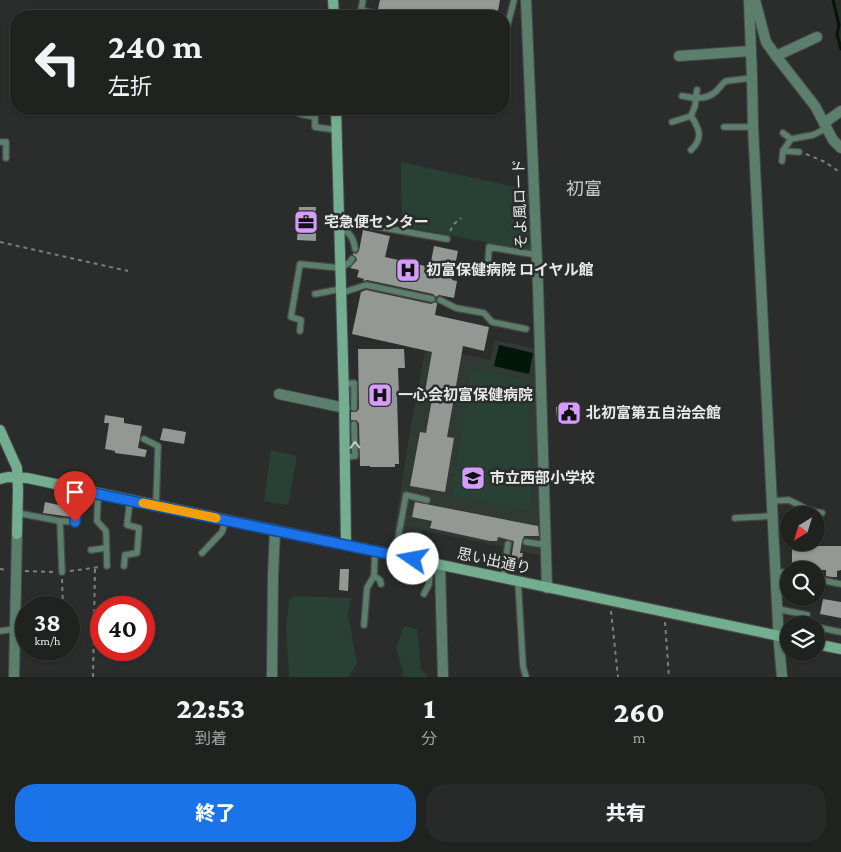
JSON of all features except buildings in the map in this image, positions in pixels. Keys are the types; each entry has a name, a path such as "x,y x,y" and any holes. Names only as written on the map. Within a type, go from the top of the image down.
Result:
{"street":[{"name":"そよ風ロード","path":"526,0 537,255 540,430 547,588"},
{"path":"749,0 753,127 772,501 780,619"},
{"path":"755,0 766,42 815,106 833,140 841,148"},
{"path":"776,56 816,37"},
{"path":"679,56 751,51"},
{"path":"826,126 841,111"},
{"path":"336,115 344,384 349,408 346,456 346,545"},
{"path":"279,394 349,408"},
{"path":"0,430 17,468 16,596"},
{"name":"思い出通り","path":"0,479 8,477 27,478 780,637"},
{"path":"272,677 275,530"},
{"path":"435,564 443,677"},
{"path":"825,646 841,649"},
{"path":"14,677 15,653"},
{"path":"782,677 783,661"}],"lane":[{"path":"510,16 514,0"},
{"path":"682,96 697,98 714,93 726,81 752,78"},
{"path":"691,116 697,98 697,90"},
{"path":"305,115 315,117 315,127 337,130"},
{"path":"672,122 691,116"},
{"path":"691,116 698,128 699,134 699,141 691,150"},
{"path":"783,134 791,139 813,135 826,126"},
{"path":"724,127 753,127"},
{"path":"782,161 782,151 791,139"},
{"path":"0,142 6,142 6,158"},
{"path":"782,151 799,152"},
{"path":"339,223 448,239"},
{"path":"339,223 351,235 355,249"},
{"path":"488,263 489,247 537,255"},
{"path":"300,331 301,320 291,317 300,264 340,268 352,259"},
{"path":"315,294 341,291 366,285 432,299"},
{"path":"440,300 456,308 484,313 492,322 526,330"},
{"path":"346,456 355,456 354,424"},
{"path":"144,439 158,446 156,505"},
{"path":"18,513 75,522 78,490"},
{"path":"98,494 97,521 106,530 107,566"},
{"path":"394,555 406,495 427,500"},
{"path":"124,566 125,555 137,553 139,528 127,525 130,500"},
{"path":"772,501 789,500 801,506"},
{"path":"735,518 773,516"},
{"path":"202,553 222,532 226,520"},
{"path":"60,521 62,572"},
{"path":"526,542 546,545"},
{"path":"503,578 508,544"},
{"path":"91,550 106,548"},
{"path":"364,625 367,588 374,576 375,551"},
{"path":"424,594 435,564"},
{"path":"776,573 780,572"},
{"path":"374,576 382,584"},
{"path":"518,581 523,666 526,677"},
{"path":"825,581 841,584"},
{"path":"778,609 807,616"},
{"path":"0,631 15,629"},
{"path":"825,629 841,632"}],"path":[{"path":"799,152 825,162 841,172"},
{"path":"448,239 452,228 461,218"},
{"path":"0,242 128,271"},
{"path":"93,677 95,568"},
{"path":"62,572 63,596"},
{"path":"612,601 611,617 618,677"},
{"path":"665,612 669,677"}],"shaded area":[{"path":"401,162 530,190 531,251 402,226"},
{"name":"市立西部小学校","path":"495,340 537,349 543,556 512,549 508,568 500,568 503,547 422,530 416,550 392,547 411,425 426,346 490,360"},
{"path":"499,345 533,353 529,374 494,366"},
{"path":"470,368 527,381 532,511 452,497"},
{"path":"271,450 297,456 288,505 264,501"},
{"path":"296,596 351,598 348,615 357,663 349,677 289,677 286,626 289,600"},
{"path":"404,626 417,629 421,669 428,677 402,677 403,671 396,648"}],"waterway":[{"path":"833,0 839,25 837,34 841,49"}],"slow traffic":[{"path":"143,503 216,518"}],"place":[{"name":"宅急便センター","path":"306,222"},
{"name":"初富保健病院 ロイヤル館","path":"408,270"},
{"name":"一心会初富保健病院","path":"380,395"},
{"name":"北初富第五自治会館","path":"569,413"},
{"name":"市立西部小学校","path":"473,478"}],"district":[{"name":"初富","path":"584,189"}],"route":[{"path":"75,522 78,490 413,559"}]}
